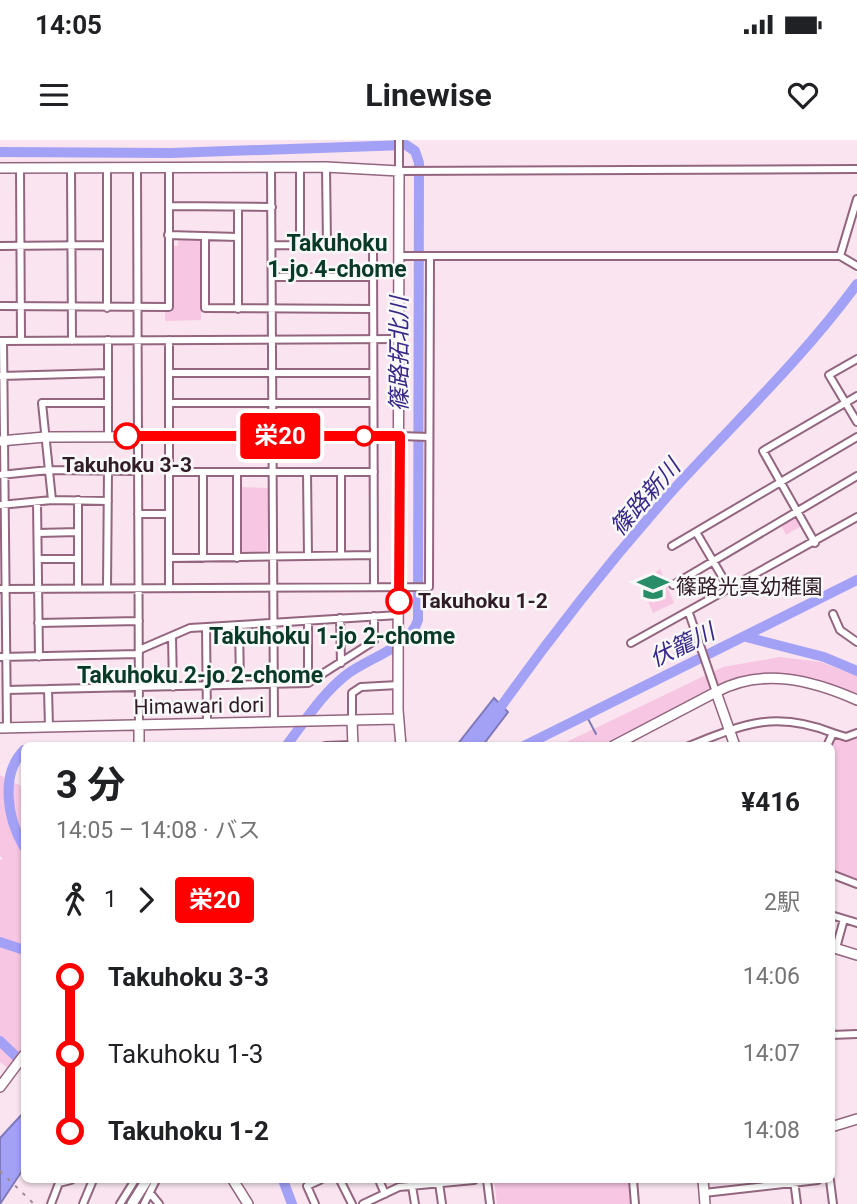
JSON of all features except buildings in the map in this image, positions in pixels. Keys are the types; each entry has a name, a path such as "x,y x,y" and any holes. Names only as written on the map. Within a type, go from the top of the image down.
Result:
{"street":[{"path":"399,140 398,719 401,742"},
{"path":"271,167 274,722"},
{"path":"299,167 300,246"},
{"path":"326,167 327,246"},
{"path":"0,168 326,167 399,171 857,169"},
{"path":"20,168 21,341"},
{"path":"71,168 72,341"},
{"path":"107,168 107,308"},
{"path":"137,168 139,742"},
{"path":"0,306 169,307 169,168"},
{"path":"843,258 857,199"},
{"path":"169,206 272,207"},
{"path":"238,206 238,309"},
{"path":"169,235 238,237"},
{"path":"205,236 205,308 373,309"},
{"path":"0,246 107,245"},
{"path":"272,246 373,246 374,587"},
{"path":"400,256 843,258 857,266"},
{"path":"3,589 429,587 428,256"},
{"path":"272,277 373,277"},
{"path":"4,728 7,690 3,657 2,341 400,339"},
{"path":"107,436 108,340"},
{"path":"169,340 169,587"},
{"path":"857,359 829,375 857,422"},
{"path":"2,376 108,373"},
{"path":"169,373 373,373"},
{"path":"815,542 763,451 857,396"},
{"path":"52,500 42,403 107,403"},
{"path":"169,403 373,403"},
{"path":"2,440 107,436 428,437"},
{"path":"672,546 857,437"},
{"path":"2,475 49,470 138,471"},
{"path":"107,588 108,471"},
{"path":"169,472 374,472"},
{"path":"203,472 203,558"},
{"path":"237,472 237,558"},
{"path":"307,472 307,556"},
{"path":"341,472 341,555"},
{"path":"673,584 857,477"},
{"path":"2,505 52,500 108,501"},
{"path":"78,500 78,588"},
{"path":"37,502 39,657"},
{"path":"138,514 169,514"},
{"path":"631,643 857,517"},
{"path":"38,533 78,532"},
{"path":"696,532 730,590"},
{"path":"169,558 374,555"},
{"path":"38,559 78,559"},
{"path":"688,613 734,742"},
{"path":"832,614 840,630 857,642"},
{"path":"3,657 139,652 190,628 398,615"},
{"path":"7,690 307,683 374,641 374,616"},
{"path":"340,618 341,663"},
{"path":"38,623 139,621"},
{"path":"307,683 308,621"},
{"path":"239,625 240,685"},
{"path":"206,627 207,723"},
{"path":"172,636 173,687"},
{"path":"622,742 716,692 762,678 787,678 827,687 857,700"},
{"path":"352,742 352,693 362,687 398,685"},
{"path":"48,689 49,727"},
{"name":"Himawari dori","path":"4,728 398,719"},
{"path":"700,742 729,730 768,720 790,720 846,737 857,733"},
{"path":"829,742 833,733"},
{"path":"835,876 857,884"},
{"path":"835,916 857,923"},
{"path":"835,945 844,919"},
{"path":"835,948 857,955"},
{"path":"835,1035 857,1034"},
{"path":"0,1087 21,1059"},
{"path":"835,1126 857,1119"},
{"path":"51,1204 59,1183"},
{"path":"83,1204 92,1183"},
{"path":"120,1204 133,1183"},
{"path":"132,1204 145,1183"},
{"path":"144,1204 155,1183"},
{"path":"235,1183 248,1204"},
{"path":"314,1183 307,1186 315,1204"},
{"path":"342,1183 352,1204"},
{"path":"380,1183 384,1194"},
{"path":"363,1204 399,1187 439,1183 442,1204"},
{"path":"487,1183 490,1204"},
{"path":"633,1183 635,1204"},
{"path":"703,1183 705,1204"},
{"path":"704,1193 779,1183"},
{"path":"794,1183 797,1204"},
{"path":"830,1183 833,1204"},
{"path":"412,1185 415,1204"},
{"path":"150,1193 159,1204"}],"shaded area":[{"path":"178,240 202,241 201,320 165,321 165,312 172,312 172,246 178,246"},
{"path":"240,487 269,488 267,554 240,553"},
{"path":"796,516 801,526 786,535 781,525"},
{"path":"660,569 674,603 653,613 641,585"},
{"path":"780,657 821,662 857,676 857,694 815,678 761,674 726,683 607,742 566,742 723,667"},
{"path":"494,698 508,712 485,742 459,742"},
{"path":"835,738 843,741 857,738 857,880 835,872"},
{"path":"0,775 21,786 21,1049 8,1068 0,1062 0,860 3,859 0,856"},
{"path":"21,1115 21,1172 0,1204 0,1138"},
{"path":"494,1183 628,1183 631,1204 497,1204"}],"waterway":[{"name":"篠路拓北川","path":"0,152 171,153 406,145 415,151 419,163 418,620 414,629 398,645 355,669 337,683 289,742"},
{"name":"篠路新川","path":"495,715 559,628 626,544 791,364 857,284"},
{"name":"伏籠川","path":"532,742 857,580"},
{"path":"746,637 824,657 857,671"},
{"path":"586,715 596,734"},
{"name":"篠路拓北川","path":"21,754 11,771 9,784 10,810 21,842"},
{"name":"篠路拓北川","path":"0,942 21,949"},
{"name":"篠路拓北川","path":"0,1041 21,1061"},
{"path":"284,1183 292,1204"}],"railway":[{"path":"0,1171 34,1204"}],"bus line":[{"name":"栄20","path":"127,436 400,436 399,601"}],"place":[{"name":"Takuhoku 3-3","path":"127,436"},
{"name":"篠路光真幼稚園","path":"653,587"},
{"name":"Takuhoku 1-2","path":"399,601"}],"district":[{"name":"Takuhoku 1-jo 4-chome","path":"337,256"},
{"name":"Takuhoku 1-jo 2-chome","path":"332,636"},
{"name":"Takuhoku 2-jo 2-chome","path":"200,675"}]}
